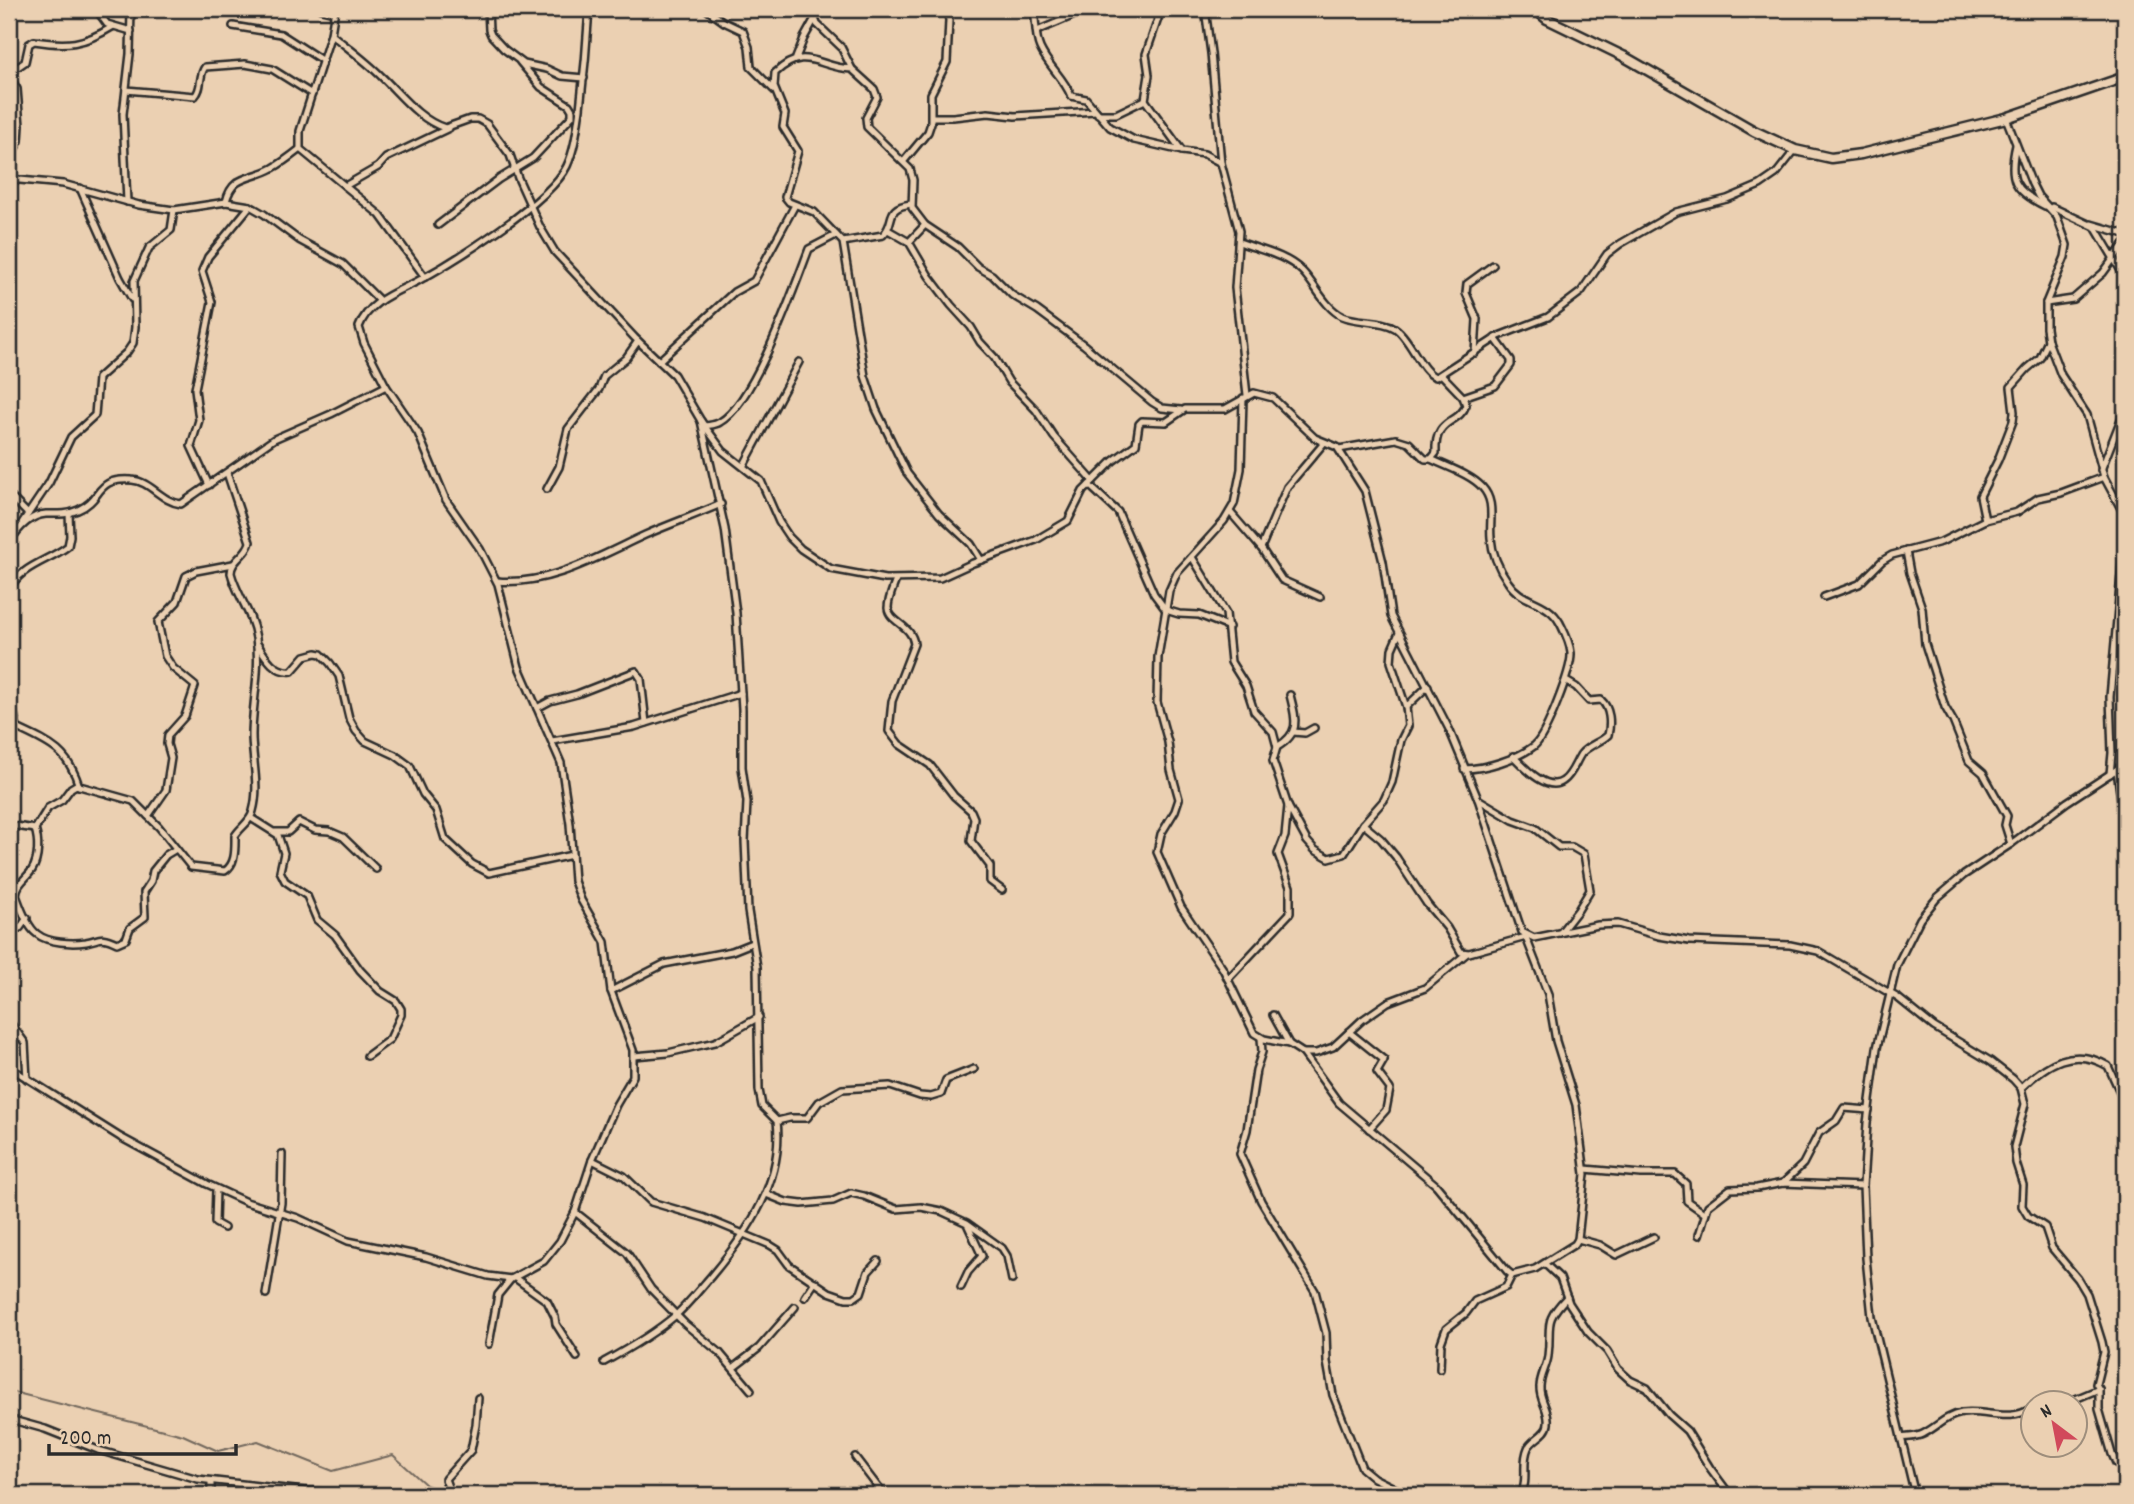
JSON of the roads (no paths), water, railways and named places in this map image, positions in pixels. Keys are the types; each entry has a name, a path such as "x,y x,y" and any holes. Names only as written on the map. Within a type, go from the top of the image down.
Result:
{"street":[{"path":"96,9 112,27 131,31"},
{"path":"127,202 123,114 131,9"},
{"path":"300,149 300,131 331,34 335,10 321,9"},
{"path":"438,225 537,155 573,114 569,105 541,87 491,34 488,9"},
{"path":"489,1344 498,1296 513,1279 544,1261 560,1241 575,1212 592,1160 617,1103 633,1076 634,1056 611,991 607,946 576,889 561,763 519,667 497,580 480,549 446,500 418,433 386,386 364,343 359,327 364,315 380,301 425,277 531,206 553,185 568,165 576,137 584,78 589,9"},
{"path":"706,9 743,31 750,47 751,67 776,92"},
{"path":"812,9 814,20 820,28 843,50 852,69 877,94 876,102 866,118 867,127 904,161 912,175 911,204 925,225 958,247 1012,295 1076,338 1152,402 1162,408 1182,410 1225,409 1258,393 1272,398 1308,432 1324,443 1339,449 1396,439 1409,443 1425,459 1431,459 1476,482 1484,489 1492,507 1491,539 1494,557 1507,582 1526,599 1554,612 1570,643 1572,656 1566,681 1538,741 1513,756 1484,768 1464,769"},
{"path":"904,161 928,132 932,117 931,94 947,62 947,9"},
{"path":"1034,9 1040,48 1054,72 1067,85 1070,96 1086,99 1115,130 1134,140 1204,154 1221,163"},
{"path":"1037,31 1089,9"},
{"path":"1155,9 1158,19 1146,54 1149,75 1145,100 1182,151"},
{"path":"1205,9 1212,53 1221,163 1239,231 1235,288 1245,397 1241,469 1230,512 1172,581 1158,657 1157,702 1179,799 1161,834 1157,852 1186,916 1228,979 1251,1029 1261,1038 1289,1044 1303,1052 1319,1053 1333,1047 1362,1020 1388,1002 1425,988 1467,953 1526,936 1534,938 1598,925 1618,924 1659,936 1689,941 1790,945 1818,951 1907,1003 1934,1027 1990,1061 2021,1088 2025,1110 2014,1147 2022,1185 2022,1206 2028,1216 2045,1227 2052,1248 2087,1294 2104,1353 2096,1384 2099,1390 2099,1409 2107,1442 2116,1463 2125,1469"},
{"path":"1535,9 1547,19 1623,56 1754,131 1796,150 1831,158 1845,158 2006,118 2125,77"},
{"path":"814,20 796,58 775,73 773,83 785,114 783,127 798,151 785,197 795,205 814,212 843,242 865,376 876,409 907,472 939,514 971,544 981,560"},
{"path":"233,26 281,34 323,61"},
{"path":"112,27 94,38 75,44 55,45 34,41 29,44 25,62 11,73 11,81 17,89 20,125 19,141 10,156 10,179 80,188 127,202 174,209 226,202 250,206 299,240 343,264 380,301"},
{"path":"331,34 426,118 449,128"},
{"path":"796,58 852,69"},
{"path":"520,62 562,76 584,78"},
{"path":"126,89 195,96 201,72 205,67 245,65 278,71 312,94"},
{"path":"932,117 988,113 1015,116 1116,114 1145,100"},
{"path":"2006,118 2032,184 2057,217 2067,246 2046,303 2048,341 2062,374 2087,415 2101,470 2125,514"},
{"path":"345,186 379,166 386,158 449,128 470,119 484,121 508,151 540,227 561,259 682,385 703,424 723,451 761,481 779,522 789,537 818,562 839,571 868,578 934,580 1020,547 1064,524 1077,499 1091,483 1113,461 1135,445 1140,422 1166,422 1182,410"},
{"path":"2016,145 2012,160 2013,172 2019,189 2029,198 2091,224 2125,234"},
{"path":"300,149 386,222 425,277"},
{"path":"226,202 236,183 272,169 300,149"},
{"path":"1239,242 1291,262 1302,271 1338,314 1396,329 1414,349 1428,374 1436,377 1494,338 1548,317 1581,292 1607,254 1620,244 1676,212 1727,199 1760,185 1776,174 1796,150"},
{"path":"80,188 133,301"},
{"path":"843,242 877,237 888,230 895,209 911,204"},
{"path":"659,361 733,293 754,281 795,205"},
{"path":"209,485 191,446 199,420 195,388 212,302 202,271 205,261 250,206"},
{"path":"9,543 49,483 71,437 95,415 99,378 131,347 135,333 134,281 143,258 153,244 171,230 174,209"},
{"path":"2091,224 2114,257 2125,277 2125,283"},
{"path":"909,242 925,225"},
{"path":"888,230 909,242 929,276 971,327 1009,382 1036,410 1054,438 1118,512 1154,594 1166,610 1199,615 1229,627"},
{"path":"703,424 721,422 749,390 790,299 808,249 836,235"},
{"path":"2046,303 2073,299 2103,273 2125,243"},
{"path":"1475,353 1477,319 1466,293 1467,284 1493,265"},
{"path":"1463,397 1495,386 1511,365 1511,360 1494,338"},
{"path":"547,489 559,467 568,429 598,389 604,376 626,358 638,341"},
{"path":"1985,520 1980,496 2013,421 2011,387 2041,357 2048,341"},
{"path":"744,465 799,362"},
{"path":"1431,459 1436,453 1435,442 1440,430 1465,408 1466,401 1442,375"},
{"path":"22,524 41,514 69,513 85,507 103,485 114,480 137,481 177,503 183,502 274,439 386,386"},
{"path":"2101,470 2125,409"},
{"path":"604,1362 676,1315 745,1233 765,1194 774,1163 777,1121 761,1103 758,1070 757,967 748,911 745,841 747,802 742,755 736,613 721,504 703,424"},
{"path":"1261,548 1287,488 1324,443"},
{"path":"1339,449 1369,501 1387,579 1391,616 1449,729 1478,799 1519,928 1526,936 1548,994 1556,1041 1574,1095 1585,1169 1578,1239 1572,1247 1545,1264 1512,1275 1506,1287 1475,1301 1446,1329 1441,1343 1440,1369"},
{"path":"176,849 166,855 153,871 151,881 144,892 145,917 130,928 128,937 121,942 100,937 88,942 49,940 36,934 18,901 17,889 34,867 38,840 35,829 48,808 62,800 73,786 128,798 148,816 184,856 191,867 225,871 232,862 237,833 251,818 256,783 252,732 257,642 249,610 232,578 233,564 250,542 227,473"},
{"path":"1824,597 1859,584 1885,559 1941,542 1985,520 2017,512 2038,498 2062,493 2104,477"},
{"path":"9,495 28,514"},
{"path":"497,580 522,581 584,565 721,504"},
{"path":"1230,512 1261,548 1282,580 1320,597"},
{"path":"9,591 13,582 25,572 68,546 69,513"},
{"path":"2110,774 2110,697 2125,530"},
{"path":"1906,551 1922,608 1925,644 1944,705 1969,761 1983,773 2007,816 2005,825 2011,844"},
{"path":"1192,557 1223,606 1229,627 1231,662 1246,686 1254,711 1273,732 1277,747 1273,761 1288,806 1307,841 1329,858 1344,855 1363,824 1388,792 1401,740 1409,723 1391,662 1392,649 1399,633"},
{"path":"148,816 166,790 171,758 167,744 169,735 185,716 195,686 169,662 158,622 177,602 186,576 196,571 233,564"},
{"path":"896,580 888,608 891,615 909,631 914,644 892,701 889,731 899,744 930,765 954,796 973,813 970,839 990,866 990,881 1002,890"},
{"path":"2115,637 2125,640"},
{"path":"257,642 272,664 283,671 292,671 305,656 316,653 330,663 340,676 349,718 356,731 365,741 406,761 436,810 445,839 472,864 489,873 572,855"},
{"path":"537,708 636,671 641,680 646,723"},
{"path":"1513,756 1537,777 1550,784 1558,784 1567,777 1586,749 1608,735 1609,720 1604,702 1587,700 1576,687 1566,681"},
{"path":"1406,707 1428,686"},
{"path":"9,690 16,728 55,748 71,764 79,786"},
{"path":"552,741 646,723 741,694"},
{"path":"1277,747 1293,732 1296,717 1290,695"},
{"path":"1293,732 1305,733 1314,728"},
{"path":"1915,1495 1872,1317 1863,1186 1869,1110 1889,992 1904,948 1929,905 1962,876 2125,764"},
{"path":"2117,770 2125,830"},
{"path":"1478,799 1535,828 1559,847 1572,847 1584,854 1590,890 1560,933"},
{"path":"1228,979 1290,913 1290,887 1278,854 1285,836 1288,806"},
{"path":"251,818 275,832 288,832 299,822 315,830 337,834 376,869"},
{"path":"1363,824 1392,852 1460,950 1467,953"},
{"path":"9,825 35,829"},
{"path":"275,832 283,849 280,871 285,881 307,896 317,920 335,935 360,970 380,991 396,1001 401,1009 401,1016 390,1039 367,1056"},
{"path":"9,932 20,928 27,918"},
{"path":"611,991 664,964 732,951 752,943"},
{"path":"1273,1015 1289,1044"},
{"path":"634,1056 668,1053 715,1042 759,1017"},
{"path":"9,1021 25,1042 27,1079"},
{"path":"1349,1032 1384,1060 1377,1072 1390,1089 1386,1110 1369,1129"},
{"path":"1261,1038 1262,1052 1255,1070 1247,1130 1240,1154 1261,1201 1315,1291 1326,1333 1327,1363 1333,1395 1362,1468 1374,1478 1408,1495"},
{"path":"1303,1052 1334,1098 1436,1185 1512,1275"},
{"path":"2021,1088 2043,1067 2057,1060 2089,1058 2108,1066 2125,1103"},
{"path":"9,1067 120,1137 216,1189 246,1202 279,1212 348,1241 402,1251 488,1276 513,1279 547,1301 556,1324 577,1357"},
{"path":"777,1121 807,1118 818,1102 842,1089 892,1086 920,1096 941,1094 946,1080 974,1069"},
{"path":"1783,1183 1803,1164 1819,1133 1836,1121 1844,1108 1869,1110"},
{"path":"266,1294 279,1212 282,1154"},
{"path":"592,1160 624,1176 651,1202 705,1218 775,1248 787,1264 834,1295 854,1298 860,1293 869,1272 878,1261"},
{"path":"1585,1169 1675,1174 1686,1184 1687,1201 1704,1213"},
{"path":"1699,1235 1704,1213 1711,1202 1725,1191 1783,1183 1863,1186"},
{"path":"216,1189 215,1223 224,1228"},
{"path":"765,1194 786,1202 802,1204 834,1201 846,1195 858,1194 897,1209 921,1207 941,1211 967,1223 1004,1250 1012,1280"},
{"path":"575,1212 627,1253 648,1284 676,1315 719,1352 751,1390"},
{"path":"961,1287 968,1272 982,1256 967,1223"},
{"path":"1578,1239 1600,1245 1616,1255 1654,1237"},
{"path":"1545,1264 1560,1278 1567,1297 1587,1332 1607,1351 1618,1369 1630,1380 1647,1388 1668,1415 1687,1431 1730,1495"},
{"path":"805,1297 814,1282"},
{"path":"1520,1495 1526,1482 1528,1447 1548,1426 1547,1409 1539,1386 1548,1358 1549,1323 1567,1297"},
{"path":"733,1368 759,1348 795,1307"},
{"path":"2088,1394 2099,1390"},
{"path":"452,1495 444,1479 471,1450 478,1398"},
{"path":"1901,1438 1924,1434 1943,1419 1959,1413 1979,1412 2013,1416 2018,1414"},
{"path":"9,1419 45,1429 98,1450 211,1481 304,1493 378,1495"},
{"path":"855,1457 884,1495"},
{"path":"211,1481 211,1495"}],"waterway":[{"path":"9,1391 183,1435 218,1451 258,1441 333,1471 393,1455 426,1485 445,1492"}]}
